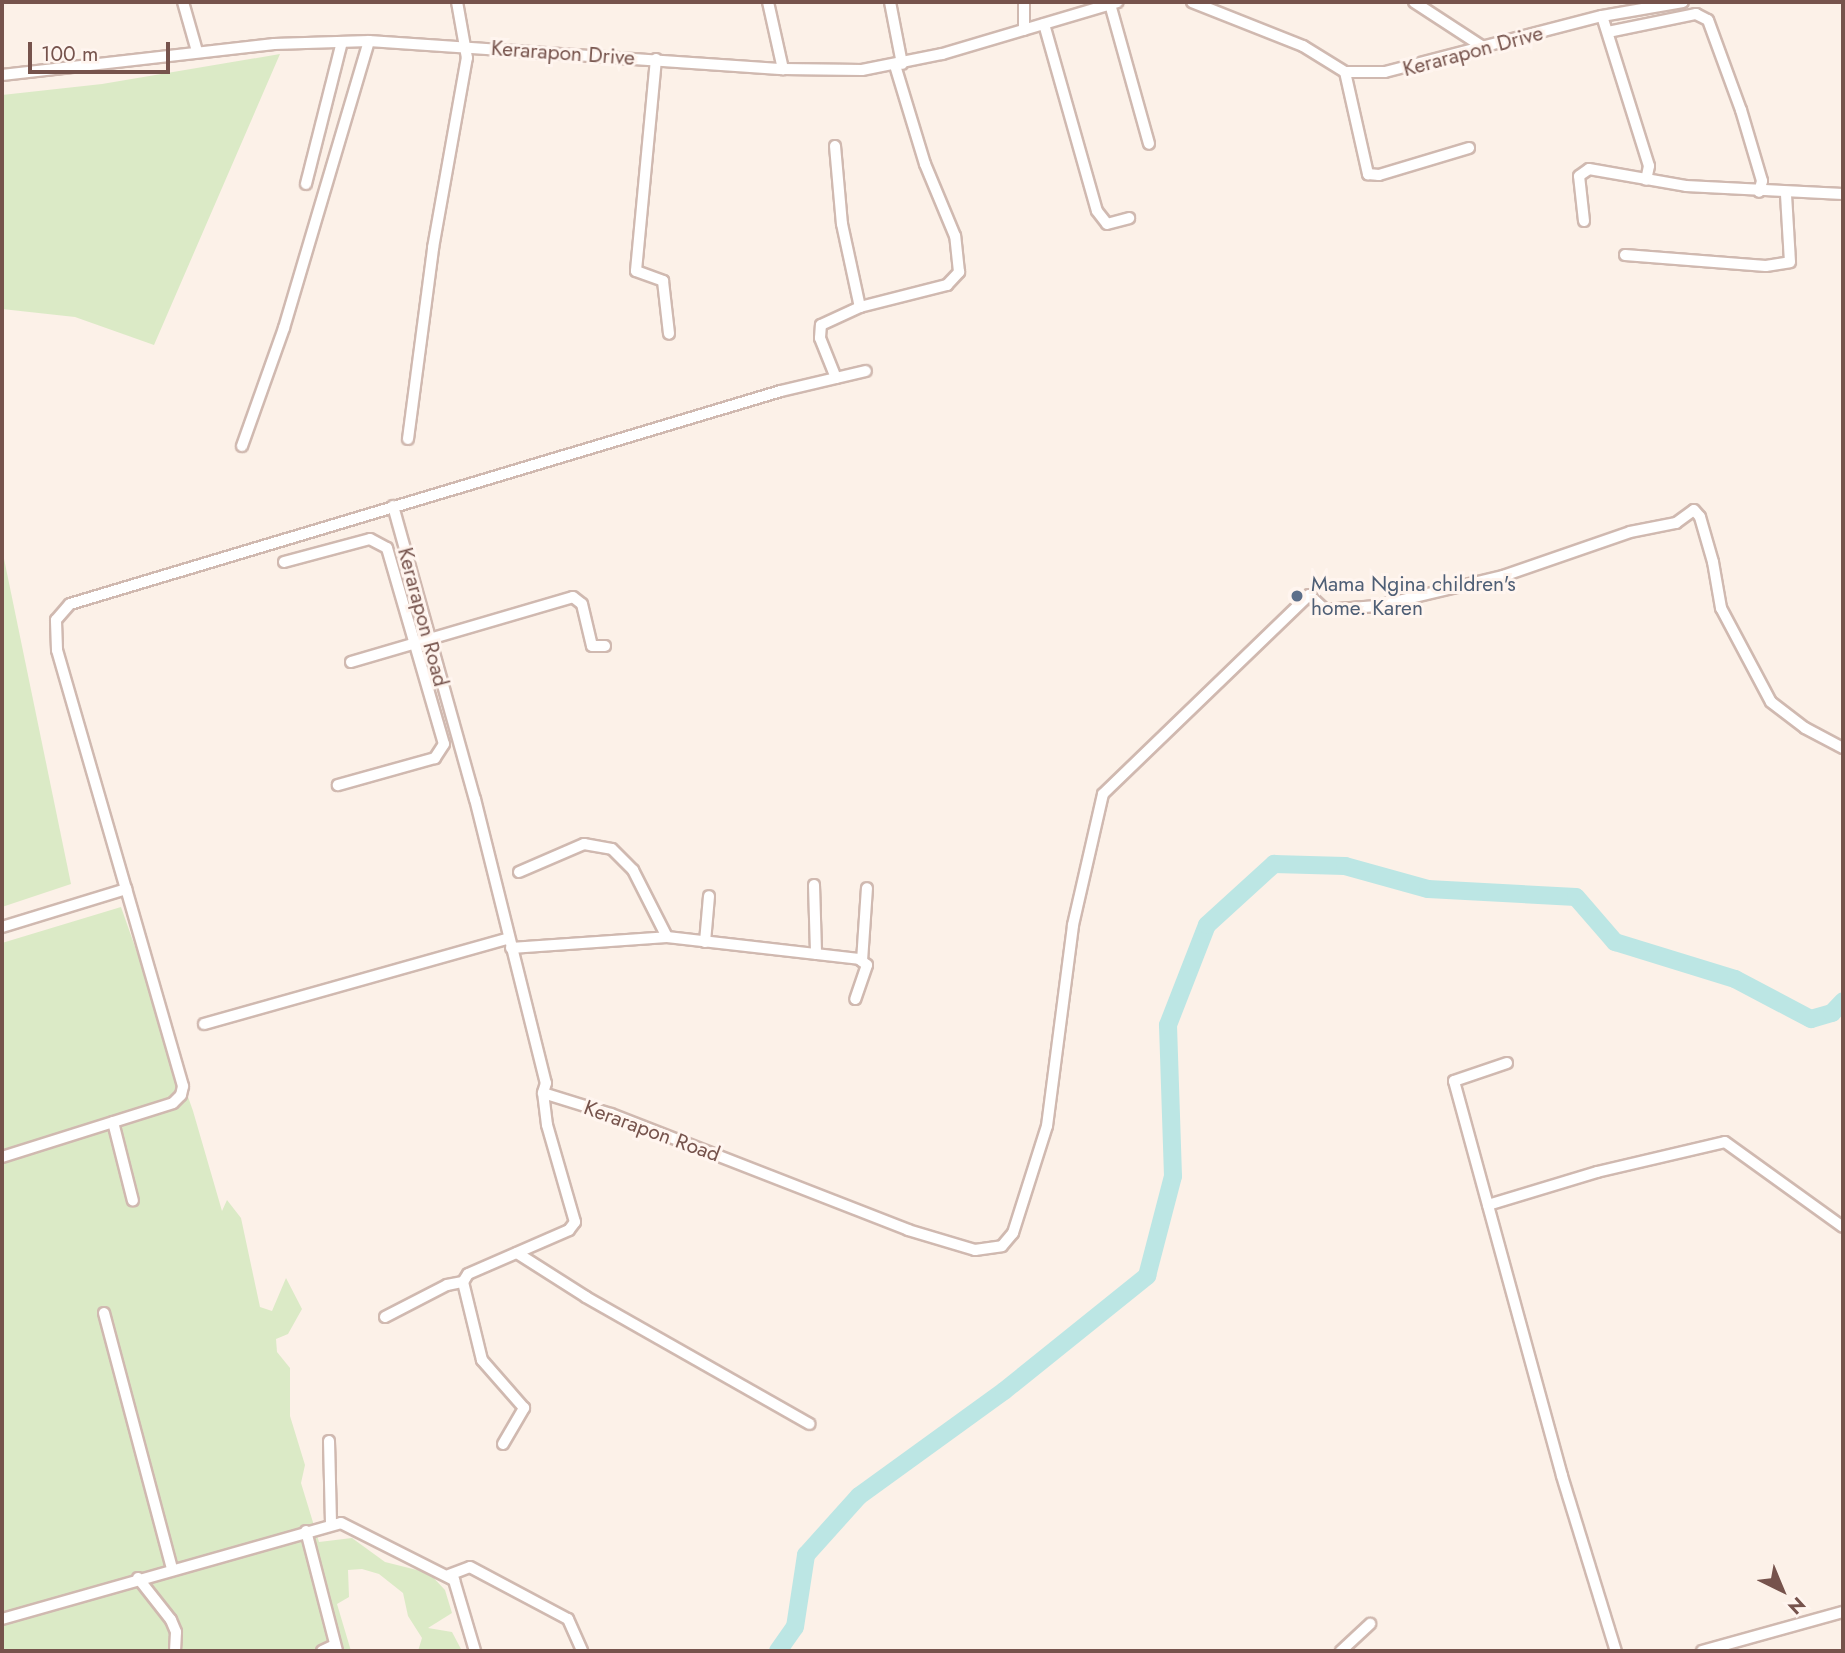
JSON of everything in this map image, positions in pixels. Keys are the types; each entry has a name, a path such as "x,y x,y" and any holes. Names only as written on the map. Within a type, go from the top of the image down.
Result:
{"street":[{"path":"183,2 198,51"},
{"path":"408,439 416,353 448,150 462,96 466,47 457,2"},
{"path":"768,2 783,69"},
{"path":"836,378 820,329 825,322 860,307 947,285 958,276 960,265 948,213 925,164 898,65 890,2"},
{"path":"1024,2 1024,30"},
{"path":"1192,2 1303,46 1345,72 1368,174 1379,175 1469,148"},
{"path":"1414,2 1486,49"},
{"name":"Kerarapon Drive","path":"1345,72 1400,71 1602,16 1683,2"},
{"path":"1113,3 1149,144"},
{"name":"Kerarapon Drive","path":"2,75 198,51 369,41 783,69 898,65 1113,3"},
{"path":"1608,32 1696,14 1708,20 1741,110 1762,181 1759,192"},
{"path":"1602,16 1649,166 1646,180"},
{"path":"1044,24 1097,211 1107,224 1129,218"},
{"path":"242,446 285,328 369,41"},
{"path":"306,184 342,42"},
{"path":"656,59 636,271 663,281 669,334"},
{"path":"835,146 842,224 860,307"},
{"path":"1584,221 1581,173 1590,169 1646,180 1759,192 1843,194"},
{"path":"1625,255 1766,266 1790,262 1786,194"},
{"path":"2,1157 173,1103 183,1089 57,650 59,615 70,604 393,506 866,371"},
{"name":"Kerarapon Road","path":"393,506 475,799 509,944 546,1083 542,1093 611,1114 908,1230 975,1250 992,1250 1009,1240 1047,1126 1073,925 1103,794 1309,594 1325,610 1377,606 1503,576 1630,532 1676,523 1696,511 1713,562 1721,608 1771,702 1805,728 1843,748"},
{"path":"284,562 363,540 382,543 392,558 444,750 435,758 338,785"},
{"path":"351,662 573,597 582,604 592,646 605,646"},
{"path":"519,872 584,844 612,849 633,870 667,937"},
{"path":"814,885 816,954"},
{"path":"862,961 867,888"},
{"path":"2,928 126,889"},
{"path":"705,942 709,896"},
{"path":"204,1024 509,944 667,937 862,961 867,965 855,999"},
{"path":"1507,1063 1454,1081 1562,1476 1616,1651"},
{"path":"503,1444 524,1408 482,1360 463,1282 468,1274 569,1230 575,1220 547,1125 542,1093"},
{"path":"113,1122 133,1201"},
{"path":"1488,1205 1597,1172 1726,1142 1843,1227"},
{"path":"517,1253 810,1424"},
{"path":"385,1317 447,1285 463,1282"},
{"path":"104,1313 172,1568"},
{"path":"328,1441 331,1524"},
{"path":"2,1619 331,1524 349,1524 449,1575 475,1651"},
{"path":"306,1531 336,1648 322,1651"},
{"path":"449,1575 470,1567 568,1619 582,1651"},
{"path":"138,1578 171,1620 176,1632 175,1651"},
{"path":"1702,1651 1843,1612"},
{"path":"1341,1651 1370,1624"}],"green space":[{"path":"280,54 154,345 75,317 2,309 2,95 102,84"},
{"path":"2,549 71,884 2,907"},
{"path":"121,907 193,1111 222,1211 227,1200 241,1218 260,1307 272,1311 286,1278 302,1309 288,1334 276,1339 277,1352 290,1368 290,1416 305,1465 301,1483 319,1542 352,1538 385,1562 429,1573 445,1590 452,1613 428,1628 452,1632 462,1651 418,1651 422,1638 408,1616 403,1593 379,1574 362,1569 348,1570 349,1597 337,1604 351,1651 2,1651 2,943"}],"waterway":[{"path":"778,1651 795,1627 806,1555 859,1496 1004,1391 1147,1276 1173,1176 1168,1025 1207,925 1274,864 1345,866 1428,889 1576,897 1615,942 1735,979 1811,1019 1832,1013 1843,1001"}],"place":[{"name":"Mama Ngina children's home. Karen","path":"1297,596"}]}
